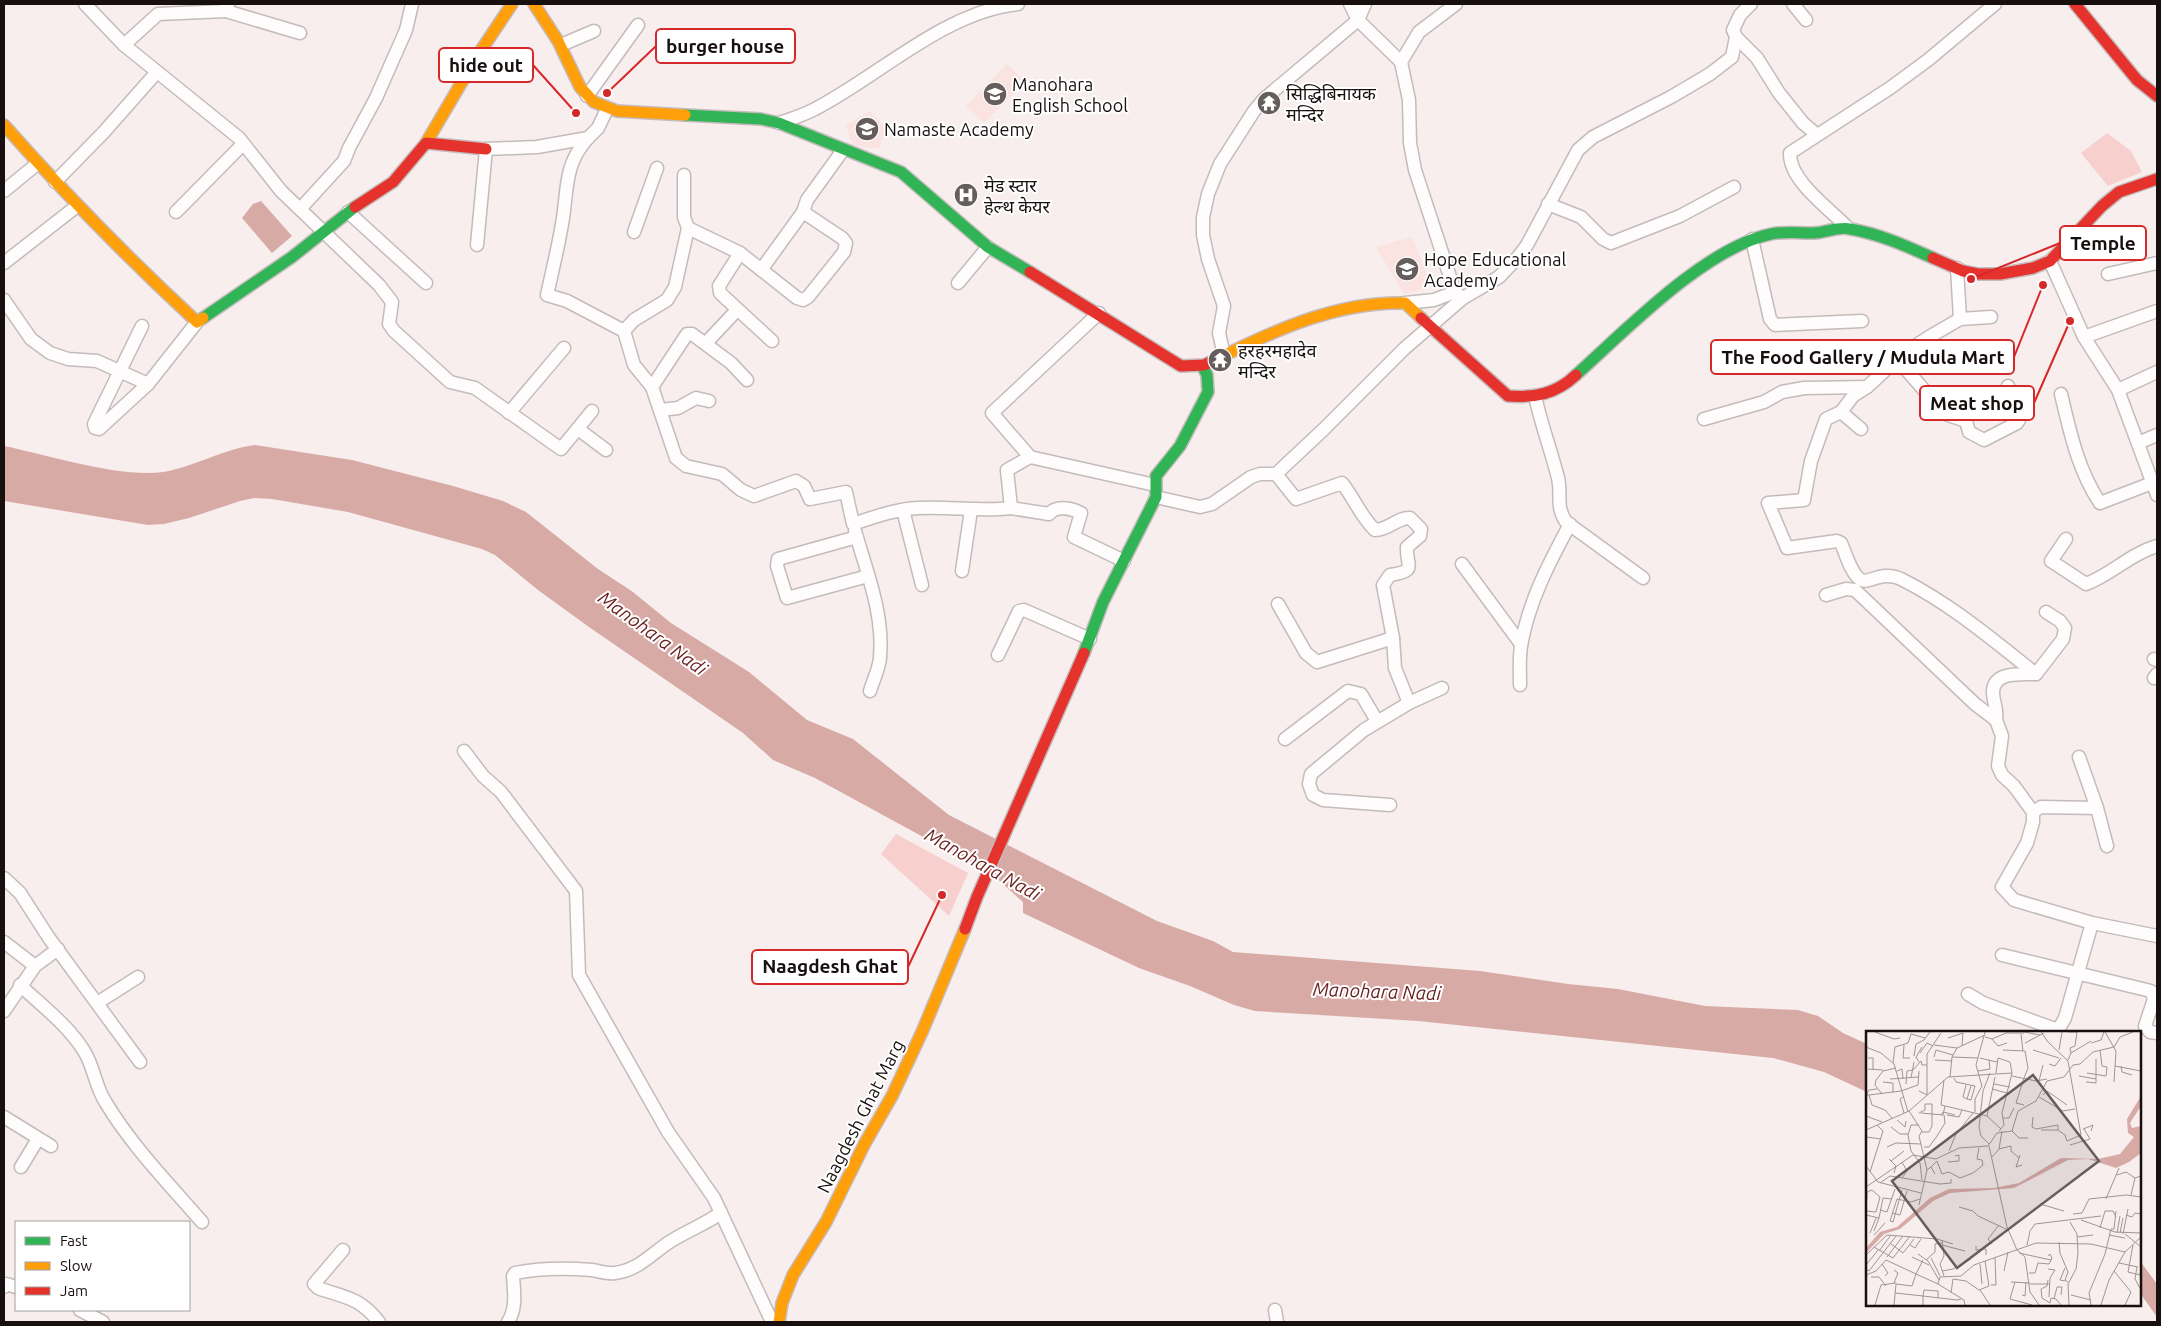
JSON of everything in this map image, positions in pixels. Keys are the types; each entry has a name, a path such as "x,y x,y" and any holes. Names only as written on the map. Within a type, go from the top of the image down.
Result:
{"street":[{"path":"85,4 124,45 243,144 281,191 379,284 392,302 389,324 394,331 450,382 475,388 561,449 592,411"},
{"path":"301,208 344,161 376,98 402,38 410,18 412,4"},
{"path":"142,326 94,424 95,428 99,429 148,384 197,322 292,257 348,212 393,182 426,143 476,58 512,4"},
{"path":"534,4 561,45 574,79 587,96 607,109 761,119 780,123 901,172 988,247 1099,313 1181,366 1203,367 1224,355 1348,306 1384,300 1405,303 1434,300 1459,295 1499,277 1527,245 1578,150 1593,137 1613,125 1671,97 1710,74 1732,57 1736,36"},
{"path":"780,123 815,109 959,22 1010,4"},
{"path":"1350,4 1358,20 1401,62 1408,100 1410,142 1415,170 1459,295"},
{"path":"1224,355 1219,333 1224,306 1208,259 1203,235 1203,218 1208,194 1220,164 1264,99 1358,20 1365,4"},
{"path":"1401,62 1419,32 1456,4"},
{"path":"1751,4 1740,16 1733,30 1736,36 1758,58 1778,93 1803,123 1816,134"},
{"path":"1793,4 1806,20"},
{"path":"1848,228 1797,177 1790,162 1790,153 1816,134 1898,82 1995,4"},
{"path":"2076,4 2137,80 2157,96"},
{"path":"124,45 158,14 227,7 300,33"},
{"path":"587,96 638,25"},
{"path":"561,45 594,31"},
{"path":"54,182 103,133 157,72"},
{"path":"607,109 598,128 576,154 568,176 559,244 546,295 568,301 624,331 634,365 652,387 676,458 686,466 722,474 748,494 754,496 796,480 804,486 810,499 841,491 846,492 853,524 876,598 881,631 880,660 870,691"},
{"path":"4,125 37,164 77,206 150,279 197,322"},
{"path":"426,143 486,150 537,147 588,138"},
{"path":"176,212 243,144"},
{"path":"477,245 486,150"},
{"path":"762,270 803,212 807,200 843,150"},
{"path":"4,190 37,164"},
{"path":"634,232 657,168"},
{"path":"624,331 634,320 667,300 676,287 688,228 684,217 684,175"},
{"path":"1405,303 1500,392 1508,396 1520,397 1544,395 1575,378 1654,305 1701,267 1752,239 1773,233 1815,233 1848,228 1888,238 1957,268 1978,274 2000,274 2033,268 2050,261 2102,206 2119,192 2157,179"},
{"path":"1548,204 1581,217 1603,239 1611,243 1680,216 1734,188"},
{"path":"4,263 77,206"},
{"path":"348,212 426,283"},
{"path":"688,228 740,252 797,298 803,300 808,297 844,252 846,243 842,238 803,212"},
{"path":"1752,239 1770,319 1775,326 1862,321"},
{"path":"958,283 988,247"},
{"path":"740,252 719,286 724,298 772,341"},
{"path":"2050,261 2084,337 2118,390 2156,491 2100,503 2082,471 2073,445 2061,394"},
{"path":"2108,274 2157,263"},
{"path":"1957,268 1960,318"},
{"path":"1099,313 992,413 1030,457 1112,473 1200,507 1212,504 1251,477 1260,474 1276,474 1405,348 1431,328 1459,295"},
{"path":"4,300 31,339 50,353 68,359 97,361 148,384"},
{"path":"706,343 737,310"},
{"path":"2084,337 2157,311"},
{"path":"1992,317 1960,318 1897,359 1868,387 1853,396 1840,412 1826,419 1811,461 1804,500 1768,502 1787,548 1837,541 1841,543 1859,585 1975,704 1996,720 2002,736 1998,766 2002,775 2014,786 2033,812 2033,822 2026,843 2002,887 2014,900 2092,923 2157,936"},
{"path":"652,387 684,336 692,334 731,363 747,380"},
{"path":"509,413 564,348"},
{"path":"1897,359 1944,414 1966,421 1969,432 1984,440 2017,423 2019,420 2008,386"},
{"name":"Naagdesh Ghat Marg","path":"778,1322 782,1304 793,1275 826,1222 865,1143 892,1096 930,1014 960,943 966,922 1090,639 1103,602 1156,491 1156,476 1180,446 1208,392 1207,375 1203,367"},
{"path":"2118,390 2157,372"},
{"path":"1704,419 1764,402 1782,392 1804,388 1868,387"},
{"path":"1535,396 1545,439 1558,480 1559,511 1570,524 1643,578"},
{"path":"661,410 678,408 696,398 709,401"},
{"path":"1840,412 1861,429"},
{"path":"578,429 606,450"},
{"path":"2138,443 2157,435"},
{"path":"1011,508 1007,470 1030,457"},
{"path":"1276,474 1296,499 1342,483 1368,523 1376,530 1384,530 1405,518 1410,518 1420,529 1420,536 1407,547 1410,564 1408,569 1403,573 1390,575 1383,585 1394,638 1395,668 1409,704"},
{"path":"853,524 903,510 918,508 971,510 1011,508 1048,514 1051,510 1060,508 1081,513 1074,537 1124,561"},
{"path":"903,510 922,585"},
{"path":"962,571 971,510"},
{"path":"1520,685 1521,644 1528,615 1548,565 1570,524"},
{"path":"857,537 778,559 777,566 787,598 868,576"},
{"path":"2066,539 2051,561 2086,584 2104,577 2141,551 2157,546"},
{"path":"1462,564 1521,644"},
{"path":"1826,595 1887,574 1902,580 1962,616 2036,674"},
{"path":"1278,604 1306,653 1317,662 1346,651 1394,638"},
{"path":"998,654 1019,610 1024,610 1090,639"},
{"path":"1996,720 1998,711 1993,692 1996,682 2007,675 2036,674 2064,639 2065,628 2060,621 2046,612"},
{"path":"1390,805 1323,800 1313,795 1310,784 1311,774 1377,721 1442,688"},
{"path":"1285,739 1348,691 1361,694 1377,721"},
{"path":"464,751 483,776 501,792 576,891 579,975 668,1132 714,1198 772,1322"},
{"path":"2079,757 2097,808 2107,846"},
{"path":"2033,812 2041,807 2097,808"},
{"path":"4,878 20,893 140,1062"},
{"path":"1968,994 1983,1003 2057,1031 2065,1018 2092,923"},
{"path":"4,942 35,966"},
{"path":"4,1011 20,985 35,966 58,949"},
{"path":"2002,955 2151,991 2154,999 2146,1026 2150,1032 2157,1033"},
{"path":"97,1003 138,977"},
{"path":"20,985 70,1032 84,1051 97,1088 106,1104 202,1222"},
{"path":"4,1117 51,1146"},
{"path":"21,1168 38,1139"},
{"path":"508,1322 512,1315 515,1297 512,1276 515,1273 535,1269 592,1270 612,1273 624,1271 646,1261 672,1241 705,1224 721,1212"},
{"path":"343,1250 314,1284 318,1288 352,1299 367,1307 380,1322"},
{"path":"4,1287 6,1284 15,1287"},
{"path":"82,1311 103,1322"}],"shaded area":[{"name":"Manohara English School","path":"1007,64 1025,82 984,123 966,106"},
{"name":"Namaste Academy","path":"870,111 890,133 882,139 880,149 852,145 846,125"},
{"path":"2107,133 2131,151 2142,172 2108,186 2081,153"},
{"name":"Hope Educational Academy","path":"1412,237 1429,279 1424,289 1404,294 1376,247"},
{"path":"896,834 968,873 949,916 881,854"}],"water":[{"path":"261,201 292,236 272,253 242,218 253,204"},
{"name":"Manohara Nadi","path":"255,445 352,460 453,486 503,501 526,512 598,569 633,592 671,623 749,672 807,720 853,739 949,815 1157,921 1213,941 1233,952 1480,971 1568,984 1618,989 1705,1006 1798,1010 1818,1016 1843,1033 1866,1044 1866,1092 1824,1072 1773,1058 1418,1021 1255,1011 1234,1005 1190,986 1139,968 1023,913 1023,902 993,875 815,778 773,760 743,733 589,627 538,590 495,555 482,549 348,512 272,499 254,498 189,518 164,524 148,525 4,501 4,446 84,465 145,473 175,470 243,447"},
{"path":"2141,1262 2157,1284 2157,1317 2141,1294"}],"traffic: fast":[{"path":"685,115 761,119 779,123 901,172 988,247 1030,272"},
{"path":"203,318 292,257 355,207"},
{"path":"1576,375 1642,314 1693,273 1746,242 1776,233 1818,233 1846,228 1882,237 1933,258"},
{"path":"1084,653 1103,602 1156,497 1156,476 1180,446 1208,392 1207,375 1203,367"}],"traffic: slow":[{"path":"426,143 476,58 512,4"},
{"path":"534,4 558,41 580,87 594,102 617,111 685,115"},
{"path":"4,125 74,201 147,274 197,322 203,318"},
{"path":"1219,358 1286,327 1333,312 1357,307 1405,303 1421,318"},
{"path":"779,1322 782,1303 793,1275 826,1222 865,1143 892,1096 922,1032 965,929"}],"traffic: jam":[{"path":"2075,4 2137,80 2157,96"},
{"path":"355,207 393,182 426,143 486,149"},
{"path":"1933,258 1963,271 1978,274 2000,274 2033,268 2050,261 2102,206 2119,192 2157,179"},
{"path":"1030,272 1181,366 1204,365 1219,358"},
{"path":"1421,318 1508,396 1527,396 1553,391 1576,375"},
{"path":"965,929 977,897 1084,653"}],"place":[{"name":"burger house","path":"607,93"},
{"name":"Manohara English School","path":"995,94"},
{"name":"सिद्धिबिनायक मन्दिर","path":"1269,103"},
{"name":"hide out","path":"576,113"},
{"name":"Namaste Academy","path":"867,129"},
{"name":"मेड स्टार हेल्थ केयर","path":"966,195"},
{"name":"Hope Educational Academy","path":"1407,269"},
{"name":"Temple","path":"1971,279"},
{"name":"The Food Gallery / Mudula Mart","path":"2043,285"},
{"name":"Meat shop","path":"2070,321"},
{"name":"हरहरमहादेव मन्दिर","path":"1220,360"},
{"name":"Naagdesh Ghat","path":"942,895"}]}
